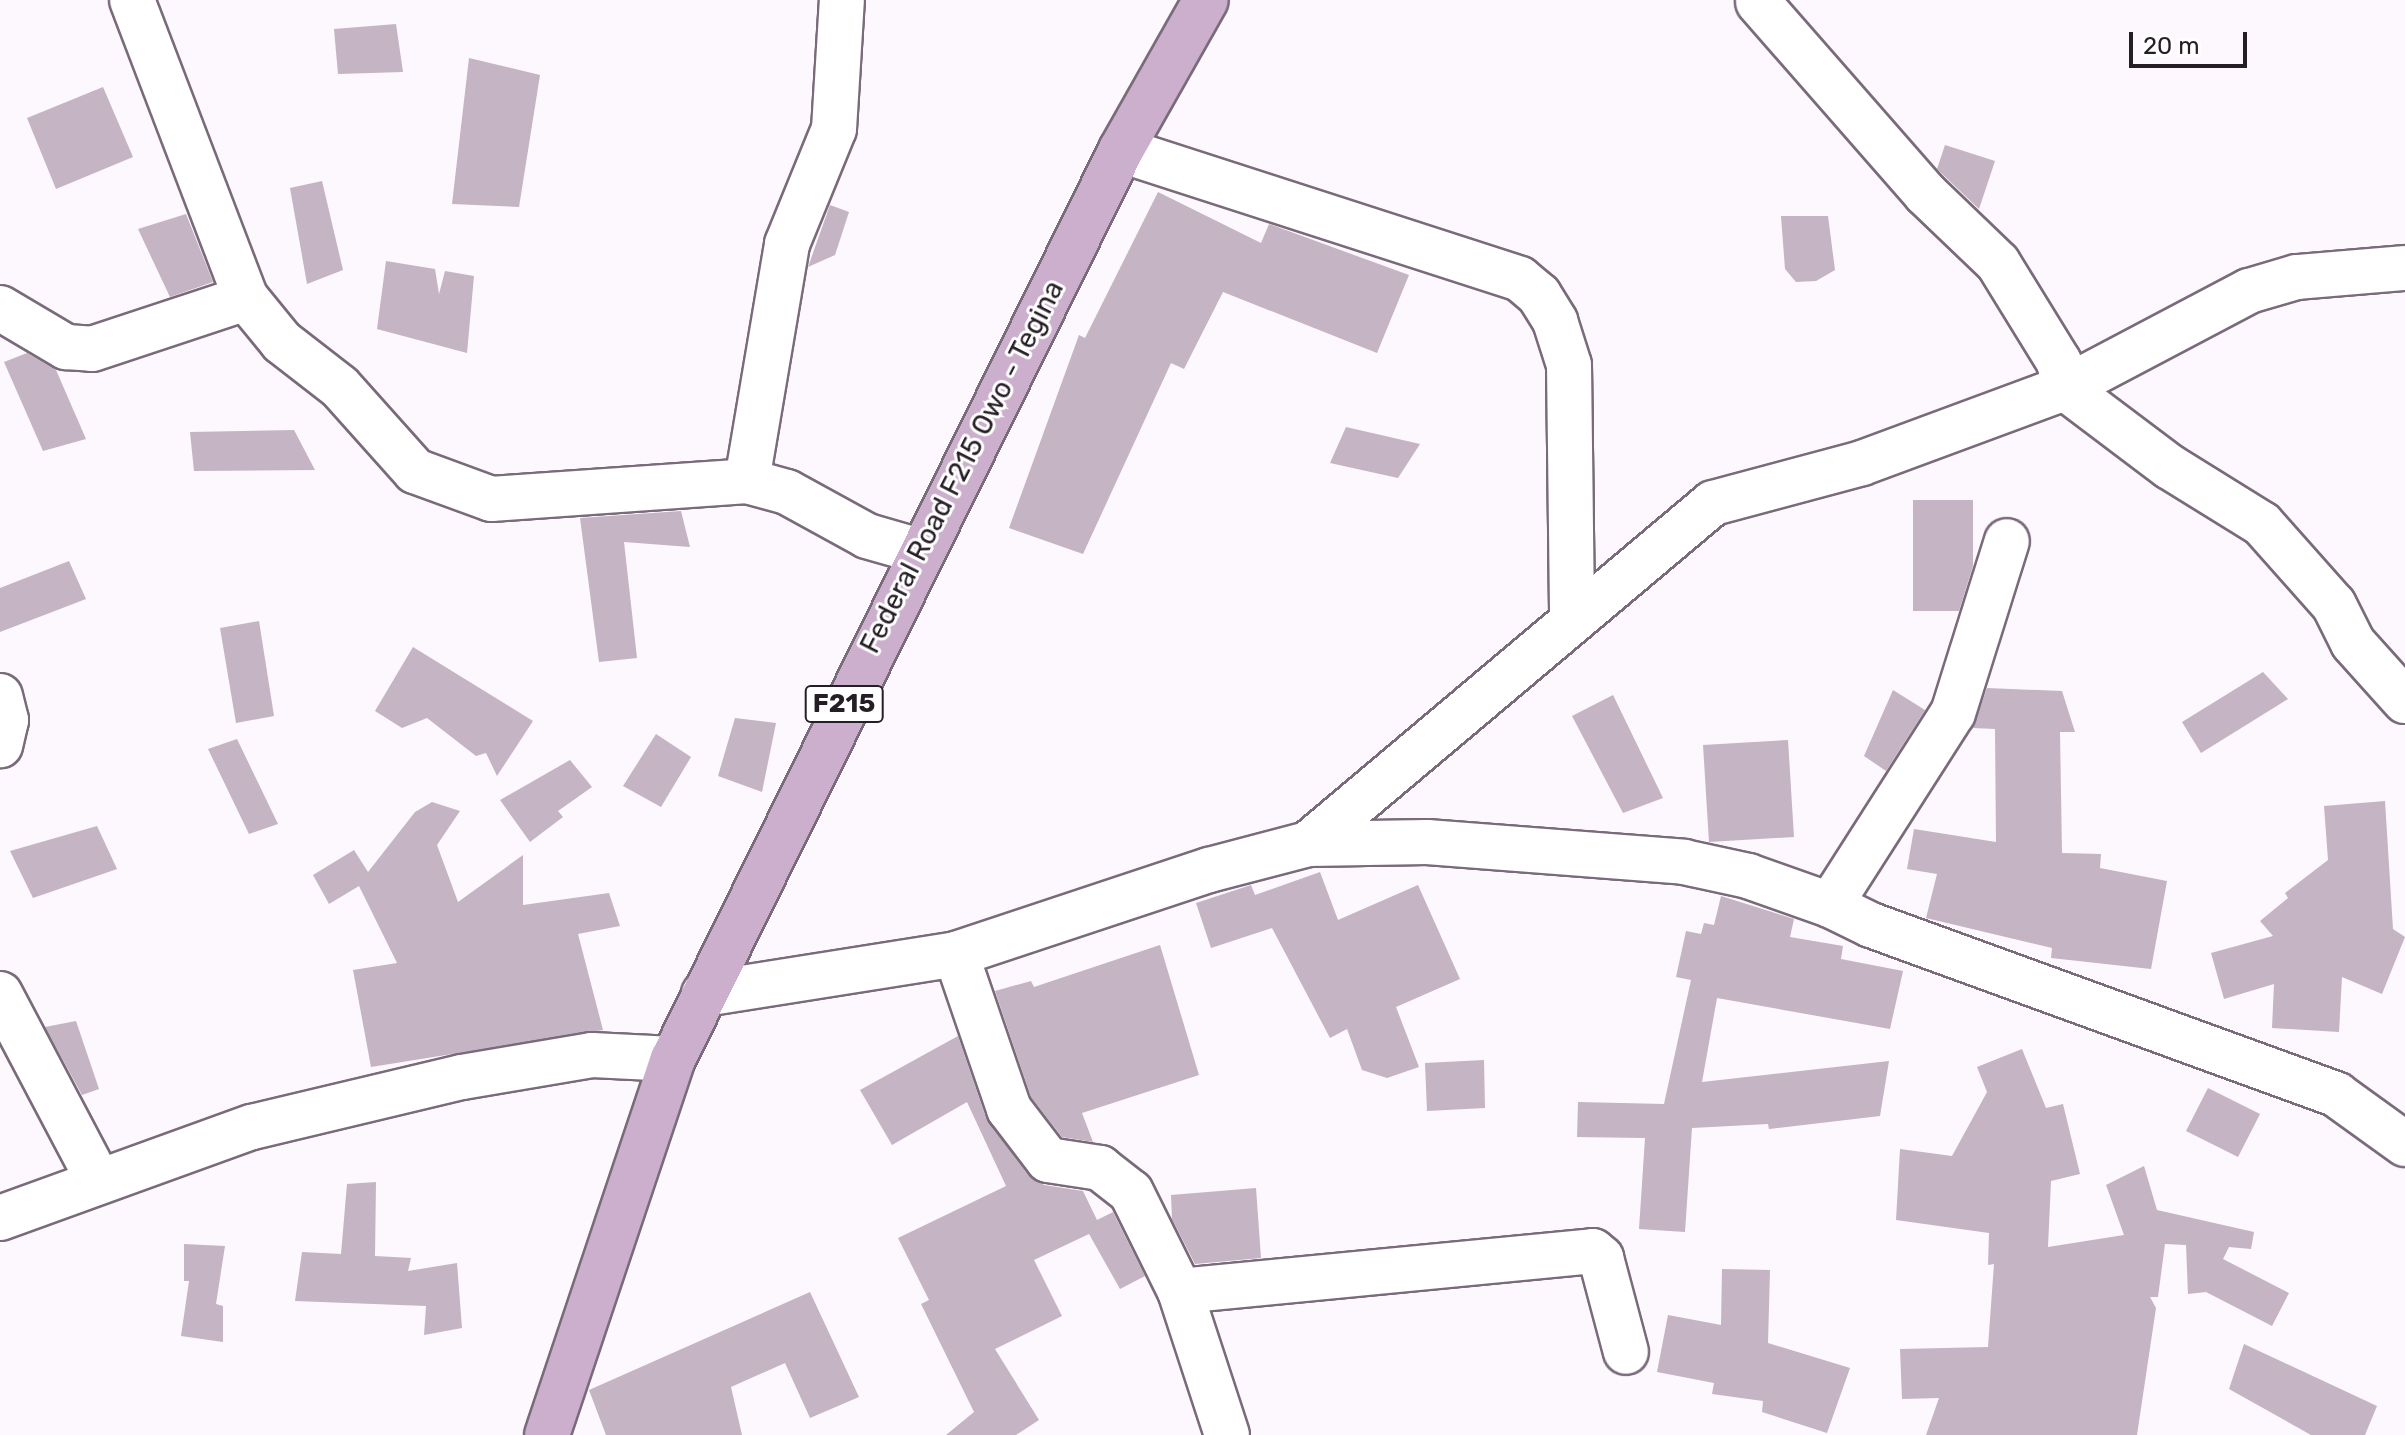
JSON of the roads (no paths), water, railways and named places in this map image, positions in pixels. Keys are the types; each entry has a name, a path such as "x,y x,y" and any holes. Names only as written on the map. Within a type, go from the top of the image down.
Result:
{"main road":[{"name":"Federal Road F215 Owo - Tegina","path":"547,1435 673,1059 919,551 1121,150 1206,0"}],"street":[{"path":"132,0 246,298 282,342 340,387 415,471 452,488 491,499 747,481 787,492 867,536 919,551"},
{"path":"747,481 787,244 834,129 842,0"},
{"path":"1758,2 1925,193 1998,263 2059,362 2065,388 2170,467 2262,524 2341,613 2353,643 2405,701"},
{"path":"1121,150 1520,279 1539,295 1555,321 1569,365 1572,619"},
{"path":"1308,844 1713,503 1862,463 2065,388 2249,291 2297,277 2405,268"},
{"path":"0,308 66,347 92,349 246,298"},
{"path":"1830,905 1953,713 2007,541"},
{"path":"0,696 6,720 0,745"},
{"path":"704,994 956,954 1194,875 1308,844 1427,842 1684,862 1748,876 1830,905 1916,942 2337,1095 2405,1143"},
{"path":"956,954 996,1083 1009,1109 1048,1160 1100,1168 1131,1192 1180,1291 1227,1435"},
{"path":"0,994 98,1180"},
{"path":"0,1218 98,1180 252,1127 462,1077 592,1055 673,1059"},
{"path":"1180,1291 1593,1251 1601,1258 1626,1352"}]}
